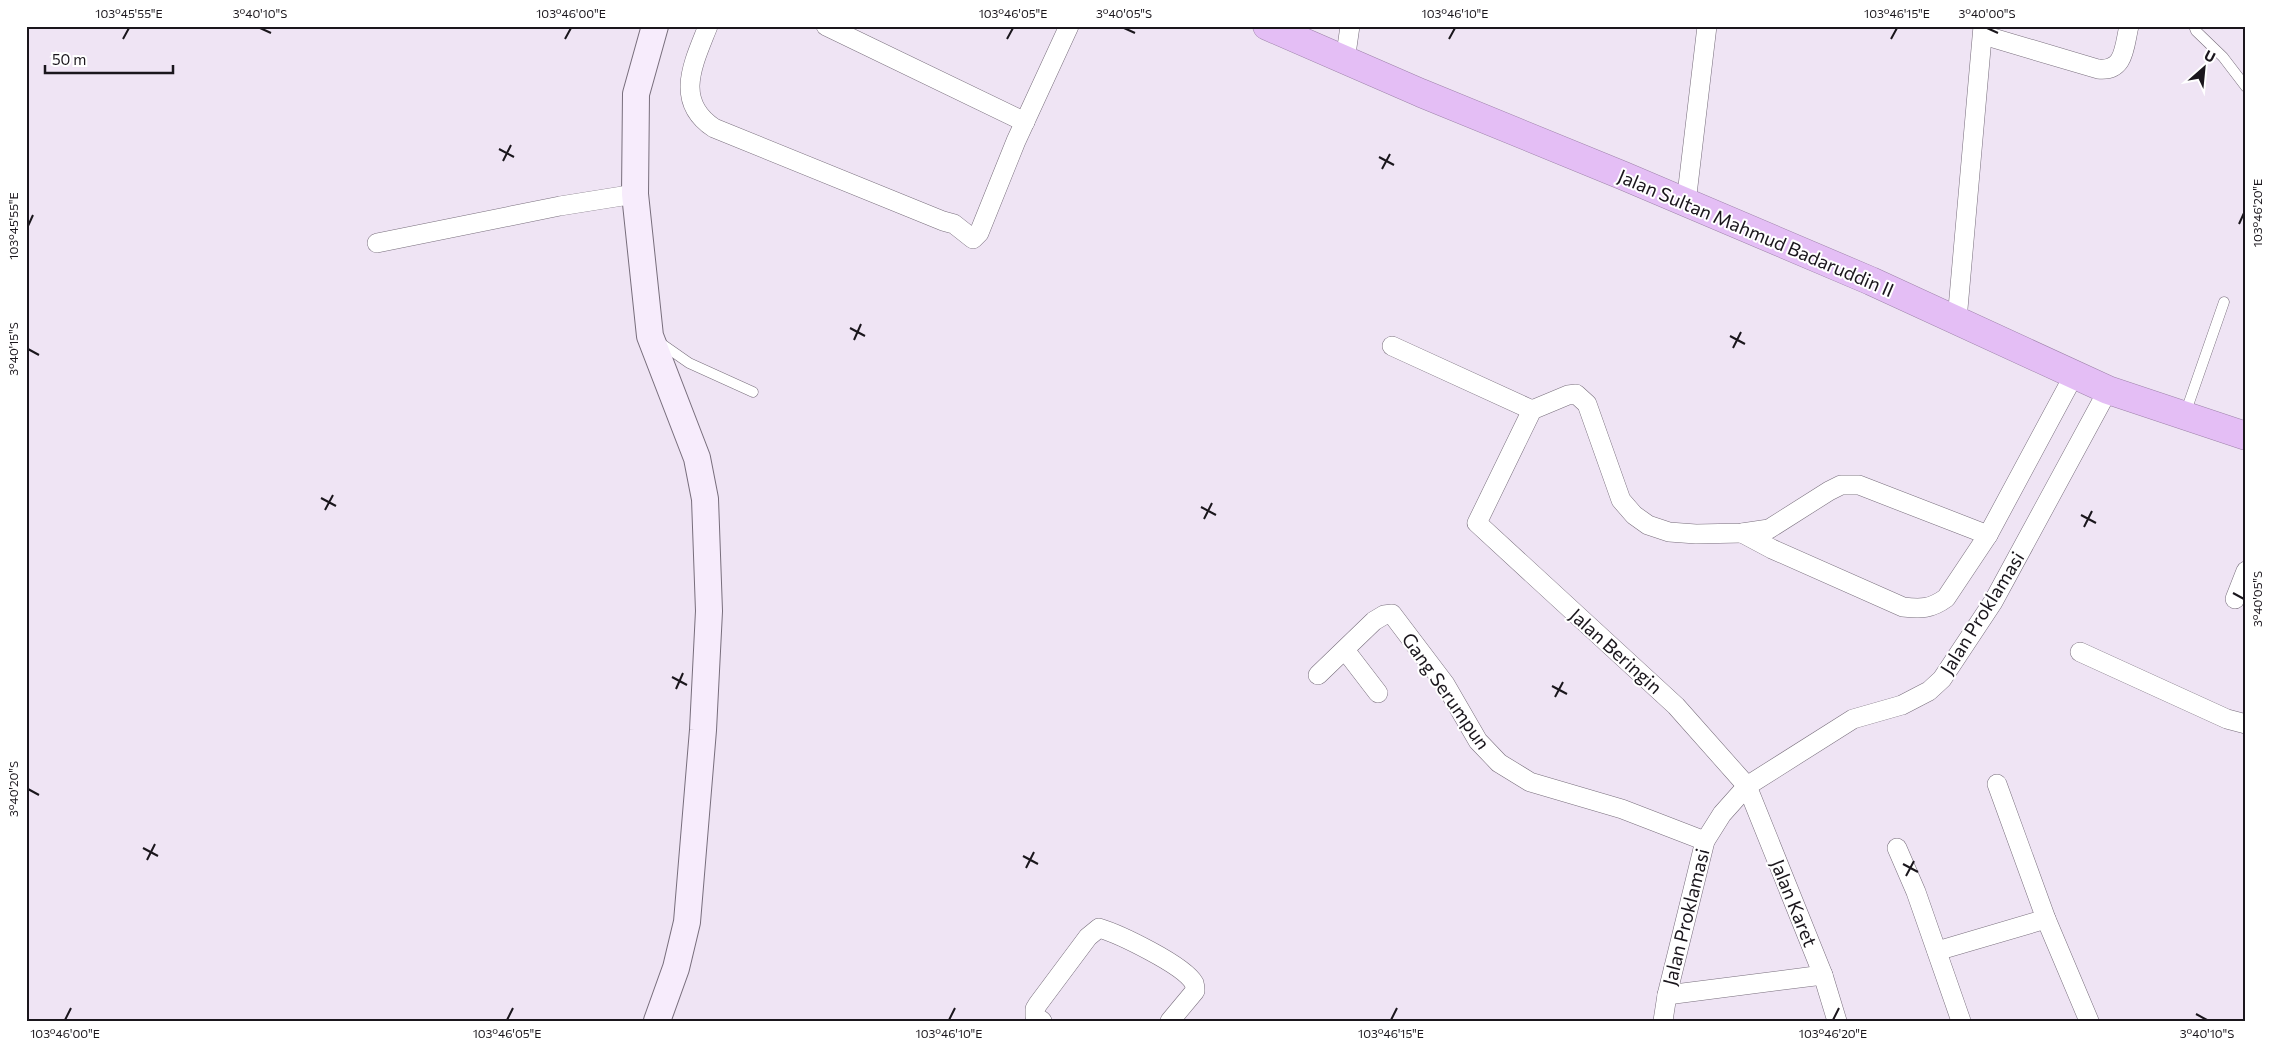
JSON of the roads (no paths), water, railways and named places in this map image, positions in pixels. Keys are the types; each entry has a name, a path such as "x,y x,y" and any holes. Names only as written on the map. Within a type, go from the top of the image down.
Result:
{"highway":[{"name":"Jalan Sultan Mahmud Badaruddin II","path":"1267,26 1345,61 1624,176 1957,320 2108,390 2246,436"}],"street":[{"path":"655,26 636,94 635,194 650,336 697,458 702,478 709,610 703,730 687,922 676,968 656,1021"},
{"path":"708,26 692,70 689,84 696,112 704,121 732,136 954,224 973,240 979,233 1025,122 1069,26"},
{"path":"826,26 1025,122"},
{"path":"1345,61 1350,26"},
{"path":"1686,203 1707,26"},
{"path":"1957,320 1983,30 2098,69 2108,70 2115,68 2120,60 2129,26"},
{"path":"377,243 560,206 635,194"},
{"path":"1392,346 1532,410 1576,394 1582,398 1588,404 1621,500 1634,515 1648,525 1669,532 1696,534 1742,533 1769,529 1814,499 1841,485 1859,485 1988,535"},
{"path":"1742,533 1772,549 1903,607 1923,609 1935,605 1946,598 1988,535 2074,375"},
{"name":"Jalan Proklamasi","path":"1663,1021 1667,995 1705,841 1722,814 1748,786 1853,719 1902,705 1929,691 1942,679 1994,602 2108,390"},
{"name":"Jalan Beringin","path":"1532,410 1477,524 1676,706 1748,786"},
{"path":"2235,599 2246,571"},
{"name":"Gang Serumpun","path":"1318,675 1374,622 1384,615 1392,614 1445,684 1478,741 1499,763 1530,782 1622,809 1705,841"},
{"path":"1345,650 1378,693"},
{"path":"2080,652 2227,719 2246,724"},
{"path":"1997,784 2046,919 2089,1021"},
{"name":"Jalan Karet","path":"1748,786 1823,976 1837,1021"},
{"path":"1897,848 1916,892 1961,1021"},
{"path":"1937,951 2046,919"},
{"path":"1042,1021 1036,1016 1035,1009 1038,1004 1088,937 1099,928 1115,933 1172,964 1194,983 1195,991 1170,1021"},
{"path":"1667,995 1823,976"}],"lane":[{"path":"2194,26 2196,31 2223,57 2246,87"},
{"path":"2185,415 2224,302"},
{"path":"650,336 689,362 753,392"}]}
